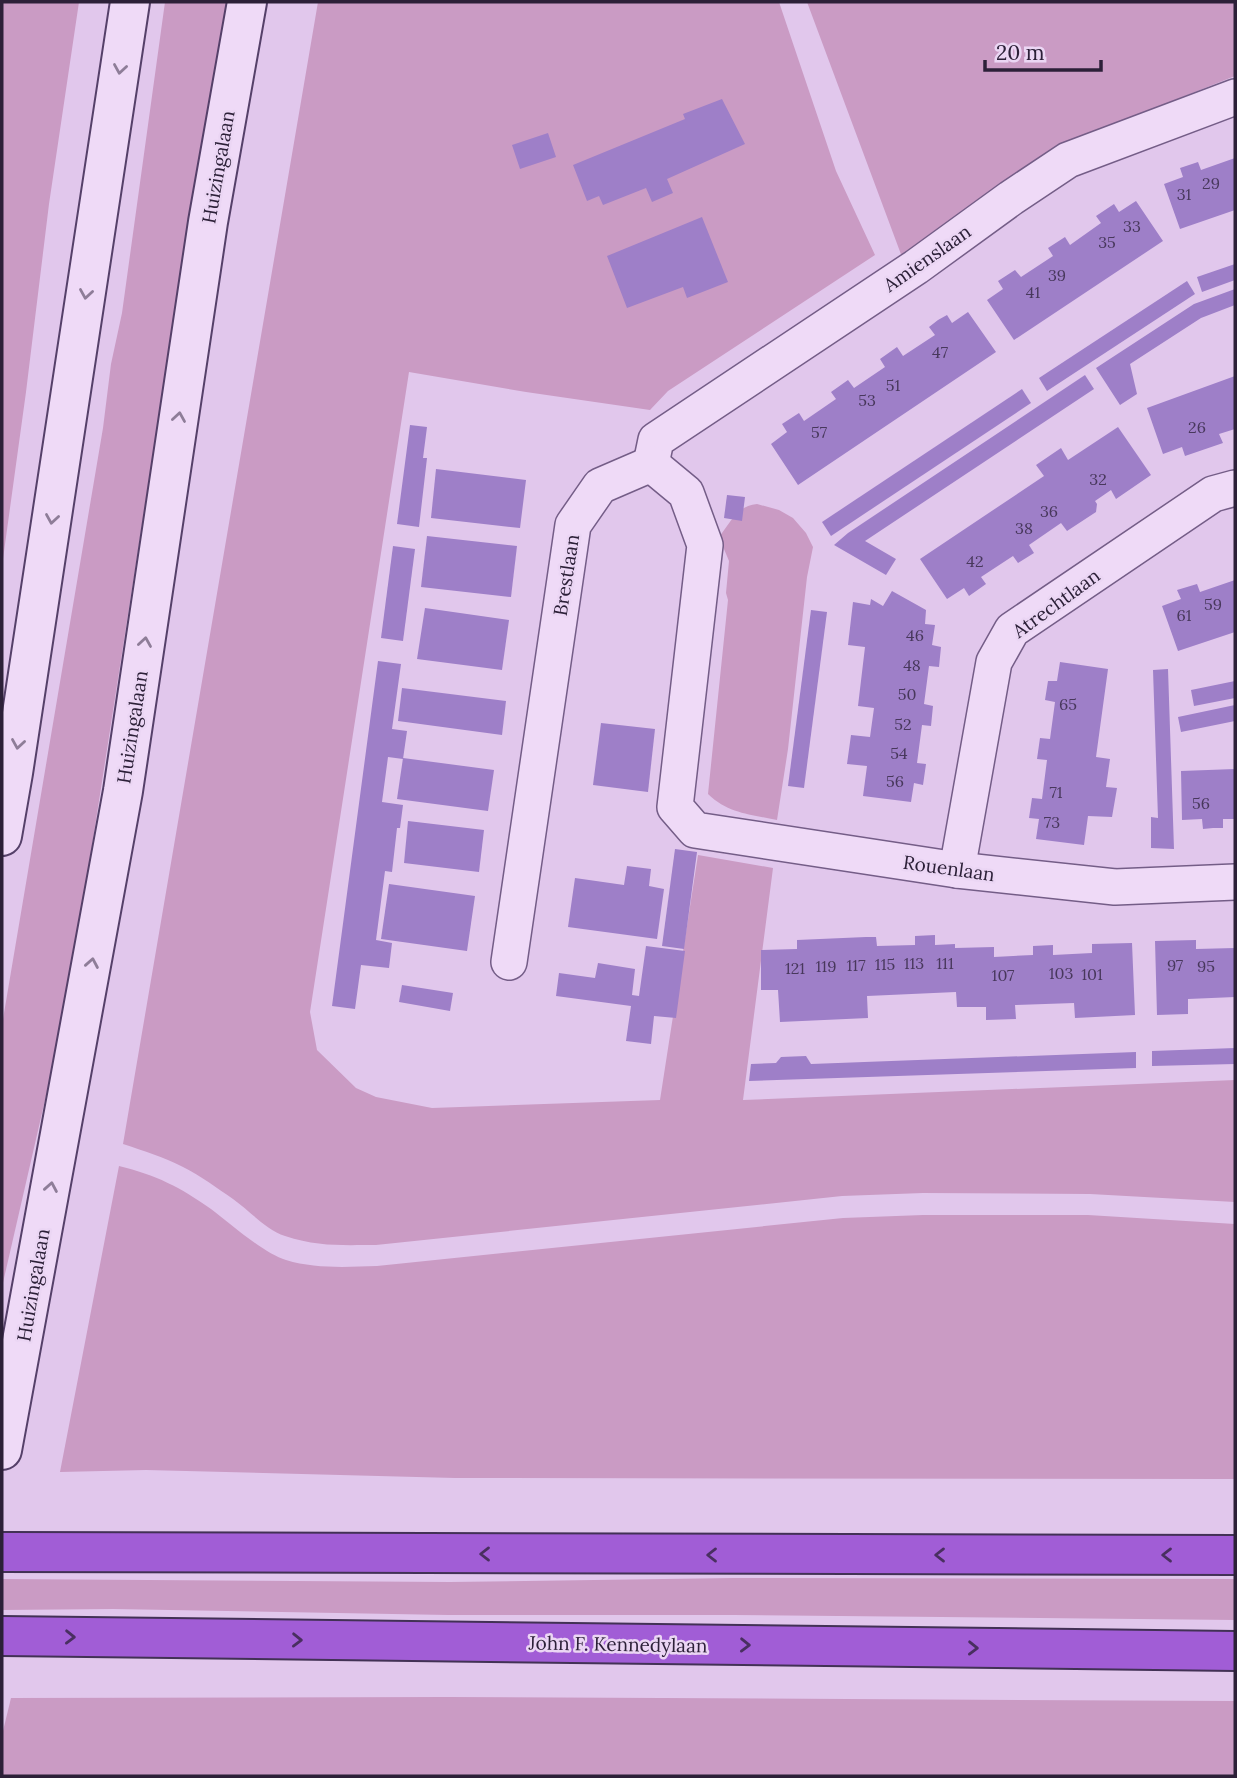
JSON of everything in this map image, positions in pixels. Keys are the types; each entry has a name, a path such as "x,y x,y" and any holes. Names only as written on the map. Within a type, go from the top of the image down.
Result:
{"highway":[{"path":"2,1552 1235,1555"},
{"name":"John F. Kennedylaan","path":"2,1636 1235,1651"}],"main road":[{"path":"2,836 130,2"},
{"name":"Huizingalaan","path":"5,1436 123,791 208,222 247,2"}],"street":[{"name":"Amienslaan","path":"651,464 656,440 916,267 1068,160 1235,97"},
{"name":"Rouenlaan","path":"651,464 686,493 705,545 675,807 695,830 957,870 1115,887 1235,882"},
{"name":"Brestlaan","path":"509,962 573,525 600,486 651,464"},
{"name":"Atrechtlaan","path":"957,870 994,662 1012,630 1213,494 1235,488"}],"shaded area":[{"path":"2,2 79,2 49,204 2,566"},
{"path":"165,2 228,2 153,454 68,1000 2,1287 2,1025 103,428 111,364 122,313"},
{"path":"318,2 779,2 836,171 875,255 668,391 650,410 409,372 310,1012 317,1050 356,1088 376,1097 432,1108 660,1100 698,855 773,868 743,1100 1235,1080 1235,1202 1090,1194 923,1193 842,1196 376,1245 330,1245 297,1240 278,1233 190,1171 176,1163 123,1144"},
{"path":"807,2 1235,2 1235,76 1057,147 1008,178 902,257"},
{"path":"757,504 779,510 793,518 806,533 813,547 777,820 724,806 708,794 728,600 726,593 729,561 719,537 739,511"},
{"path":"119,1166 145,1173 189,1194 277,1257 297,1263 331,1267 377,1266 843,1218 1088,1215 1235,1224 1235,1479 455,1478 146,1470 60,1472"},
{"path":"733,1578 1235,1579 1235,1620 2,1610 2,1579 450,1582"},
{"path":"11,1698 1235,1701 1235,1776 2,1776 2,1735"}],"building":[{"path":"722,99 745,144 667,179 673,193 652,202 646,188 603,205 599,196 587,201 573,165 685,119 683,114"},
{"path":"548,133 556,157 520,169 512,145"},
{"path":"1235,158 1235,210 1180,229 1164,184 1183,177 1180,168 1198,162 1201,170"},
{"path":"1136,201 1163,241 1014,340 987,300 1003,289 998,281 1015,270 1021,277 1053,256 1048,248 1065,237 1070,245 1101,223 1096,216 1114,204 1119,212"},
{"path":"702,217 728,282 687,298 683,287 627,308 607,256"},
{"path":"1235,264 1235,280 1202,292 1197,277"},
{"path":"1187,281 1195,294 1047,391 1039,378"},
{"path":"1235,289 1235,305 1201,318 1130,364 1137,394 1120,405 1096,368 1194,304"},
{"path":"968,312 996,352 798,485 771,444 787,432 782,424 799,413 804,421 836,399 831,392 848,380 854,388 885,367 880,359 897,347 903,356 935,335 929,327 938,320 947,315 952,323"},
{"path":"1085,375 1094,389 865,541 896,559 886,575 834,545 848,533"},
{"path":"1235,376 1235,429 1219,434 1223,443 1185,456 1182,447 1163,454 1147,408"},
{"path":"1022,389 1031,403 831,536 822,522"},
{"path":"410,425 427,427 423,458 427,458 419,527 397,524"},
{"path":"1118,427 1151,475 1116,499 1111,490 1095,501 1096,512 1067,531 1061,523 1029,545 1034,553 1018,563 1013,556 981,577 986,584 969,596 964,588 947,599 920,559 1044,476 1036,465 1061,448 1068,460"},
{"path":"436,469 526,480 520,528 431,518"},
{"path":"727,495 745,497 742,521 724,518"},
{"path":"427,536 517,546 511,597 421,587"},
{"path":"393,546 415,549 403,641 381,638"},
{"path":"1235,580 1235,632 1178,651 1162,606 1181,599 1177,590 1197,584 1200,592"},
{"path":"892,591 926,610 925,624 935,625 932,645 941,647 939,667 929,666 924,704 933,706 931,726 922,725 917,763 926,764 923,785 914,783 911,802 863,796 867,766 847,764 851,735 870,737 874,708 858,706 865,647 848,645 853,602 870,605 871,599 883,606"},
{"path":"425,608 509,620 502,670 417,659"},
{"path":"811,610 827,612 804,788 788,786"},
{"path":"378,661 401,664 392,729 407,731 403,759 388,757 382,802 403,805 400,828 397,828 392,872 385,871 376,940 392,943 389,968 361,965 355,1009 332,1006"},
{"path":"1060,662 1108,669 1096,757 1110,759 1106,787 1117,788 1112,817 1088,816 1084,845 1036,839 1039,819 1029,818 1032,798 1042,799 1047,760 1037,759 1040,738 1050,739 1055,702 1045,700 1048,681 1057,681"},
{"path":"1168,669 1174,849 1151,848 1151,817 1158,818 1153,670"},
{"path":"1235,681 1235,698 1194,706 1191,690"},
{"path":"402,688 506,701 502,735 398,721"},
{"path":"1235,705 1235,721 1181,732 1178,717"},
{"path":"601,723 655,729 648,792 593,785"},
{"path":"403,758 494,770 488,811 397,799"},
{"path":"1235,769 1235,819 1223,819 1223,828 1203,829 1202,819 1182,820 1181,771"},
{"path":"408,821 484,830 479,872 404,863"},
{"path":"675,849 697,852 684,949 662,946"},
{"path":"627,866 651,869 649,886 664,889 657,939 568,927 575,878 624,885"},
{"path":"389,884 475,896 467,951 381,939"},
{"path":"935,935 935,945 955,944 955,948 994,947 994,957 1033,955 1033,946 1053,945 1053,955 1092,953 1092,944 1132,943 1135,1015 1075,1018 1074,1003 1015,1005 1016,1019 986,1020 986,1007 957,1007 956,992 867,996 868,1018 780,1022 778,990 761,990 761,950 797,949 797,940 866,937 876,937 877,946 915,945 915,936"},
{"path":"1196,940 1196,949 1235,948 1235,997 1188,999 1188,1014 1157,1015 1155,941"},
{"path":"646,946 685,951 676,1018 654,1016 651,1044 626,1041 631,1006 556,996 559,973 595,978 598,963 635,969 632,995 639,996"},
{"path":"402,985 453,993 450,1011 399,1002"},
{"path":"1235,1048 1235,1064 1152,1066 1152,1051"},
{"path":"1136,1052 1136,1068 749,1081 751,1064 776,1063 781,1057 806,1056 811,1064"}]}
